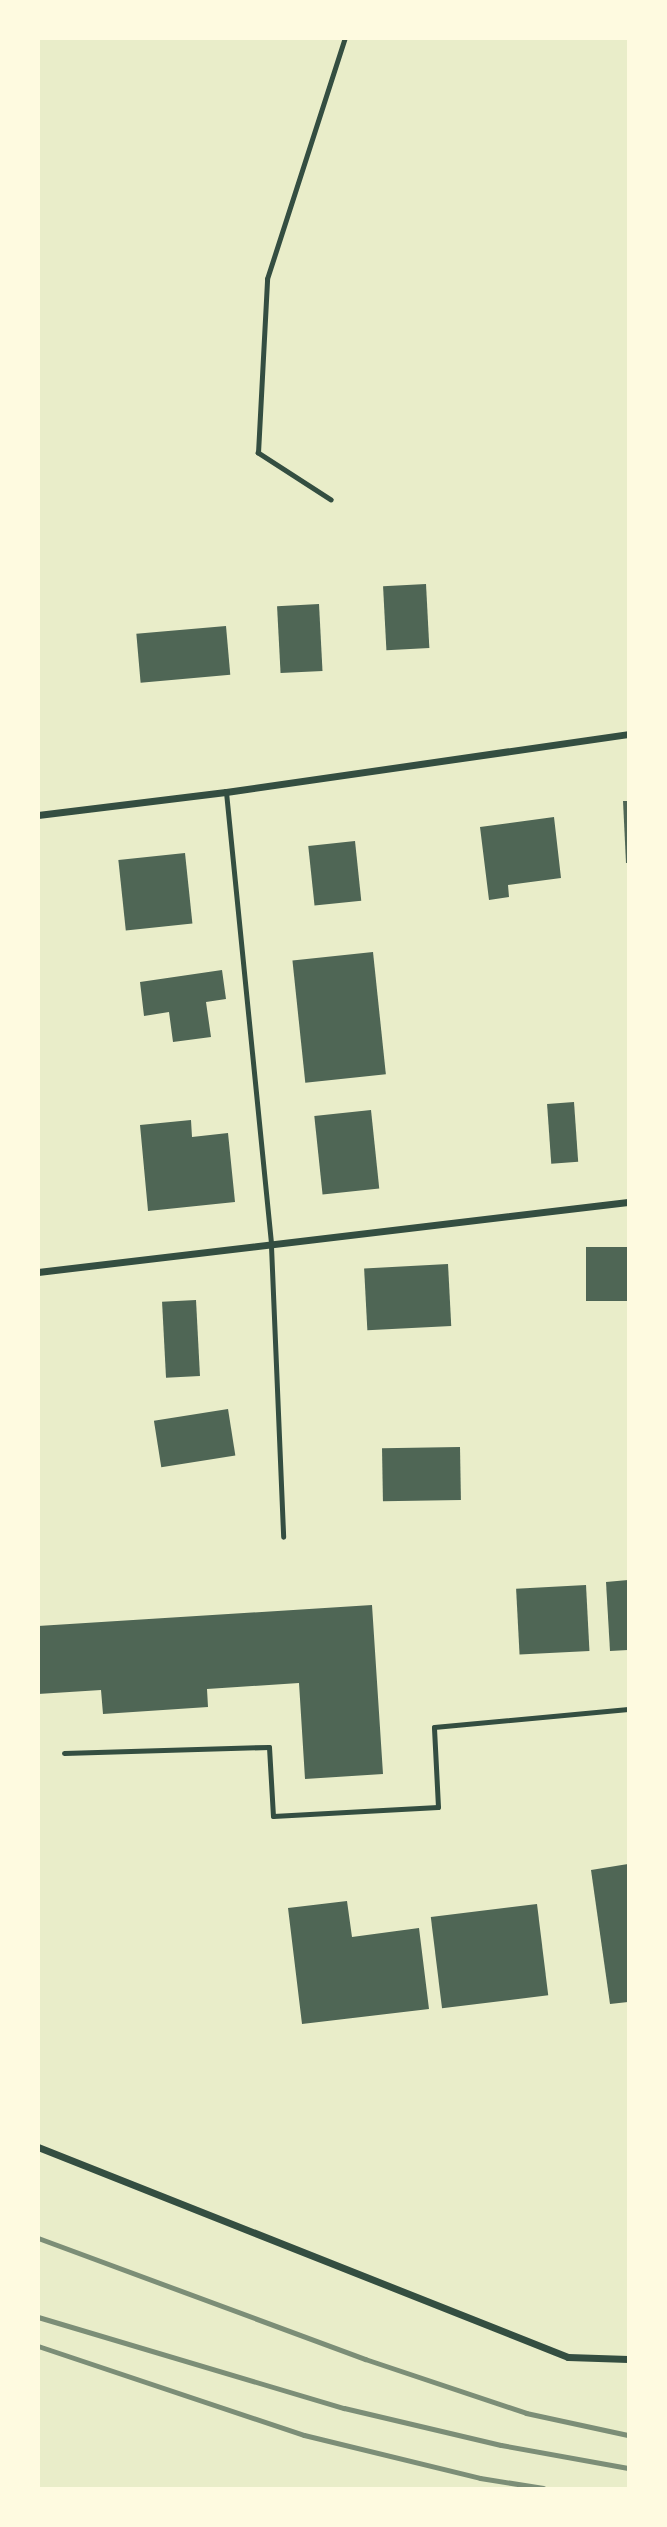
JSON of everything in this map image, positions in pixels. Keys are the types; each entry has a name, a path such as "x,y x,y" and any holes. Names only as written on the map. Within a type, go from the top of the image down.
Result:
{"street":[{"path":"38,815 226,792 628,734"},
{"path":"38,1272 271,1247 628,1202"},
{"path":"38,2147 568,2357 628,2359"}],"lane":[{"path":"226,792 271,1247 284,1537"},
{"path":"64,1754 269,1746 273,1816 438,1807 434,1727 628,1710"}],"path":[{"path":"331,500 258,453 267,279 345,38"}],"building":[{"path":"426,584 429,648 386,650 383,586"},
{"path":"319,604 323,671 281,673 277,606"},
{"path":"226,626 230,675 141,683 136,634"},
{"path":"623,801 628,801 628,863 626,863"},
{"path":"554,817 561,878 508,885 509,897 489,900 480,827"},
{"path":"355,841 361,901 315,906 308,846"},
{"path":"185,853 192,924 126,931 118,860"},
{"path":"373,952 386,1074 305,1083 292,960"},
{"path":"222,970 226,999 206,1002 211,1037 173,1042 169,1012 144,1016 140,982"},
{"path":"574,1102 578,1162 551,1164 547,1104"},
{"path":"371,1110 379,1189 323,1195 314,1116"},
{"path":"191,1120 192,1137 228,1133 235,1202 148,1211 140,1125"},
{"path":"586,1247 628,1247 628,1301 586,1301"},
{"path":"448,1264 451,1326 367,1330 364,1268"},
{"path":"196,1300 200,1376 166,1378 162,1302"},
{"path":"228,1409 235,1455 161,1467 154,1421"},
{"path":"460,1447 461,1500 383,1501 382,1448"},
{"path":"628,1580 628,1650 610,1651 606,1582"},
{"path":"586,1585 589,1651 520,1655 516,1589"},
{"path":"372,1605 383,1774 305,1779 299,1683 207,1689 208,1707 103,1714 101,1690 38,1694 38,1626"},
{"path":"628,1864 628,2002 610,2004 591,1870"},
{"path":"347,1901 352,1937 419,1928 429,2009 302,2024 288,1908"},
{"path":"537,1904 548,1995 442,2008 431,1917"}],"railway":[{"path":"38,2238 365,2359 526,2413 628,2435"},
{"path":"38,2317 344,2408 501,2445 628,2468"},
{"path":"38,2346 304,2435 480,2478 543,2488"}]}
